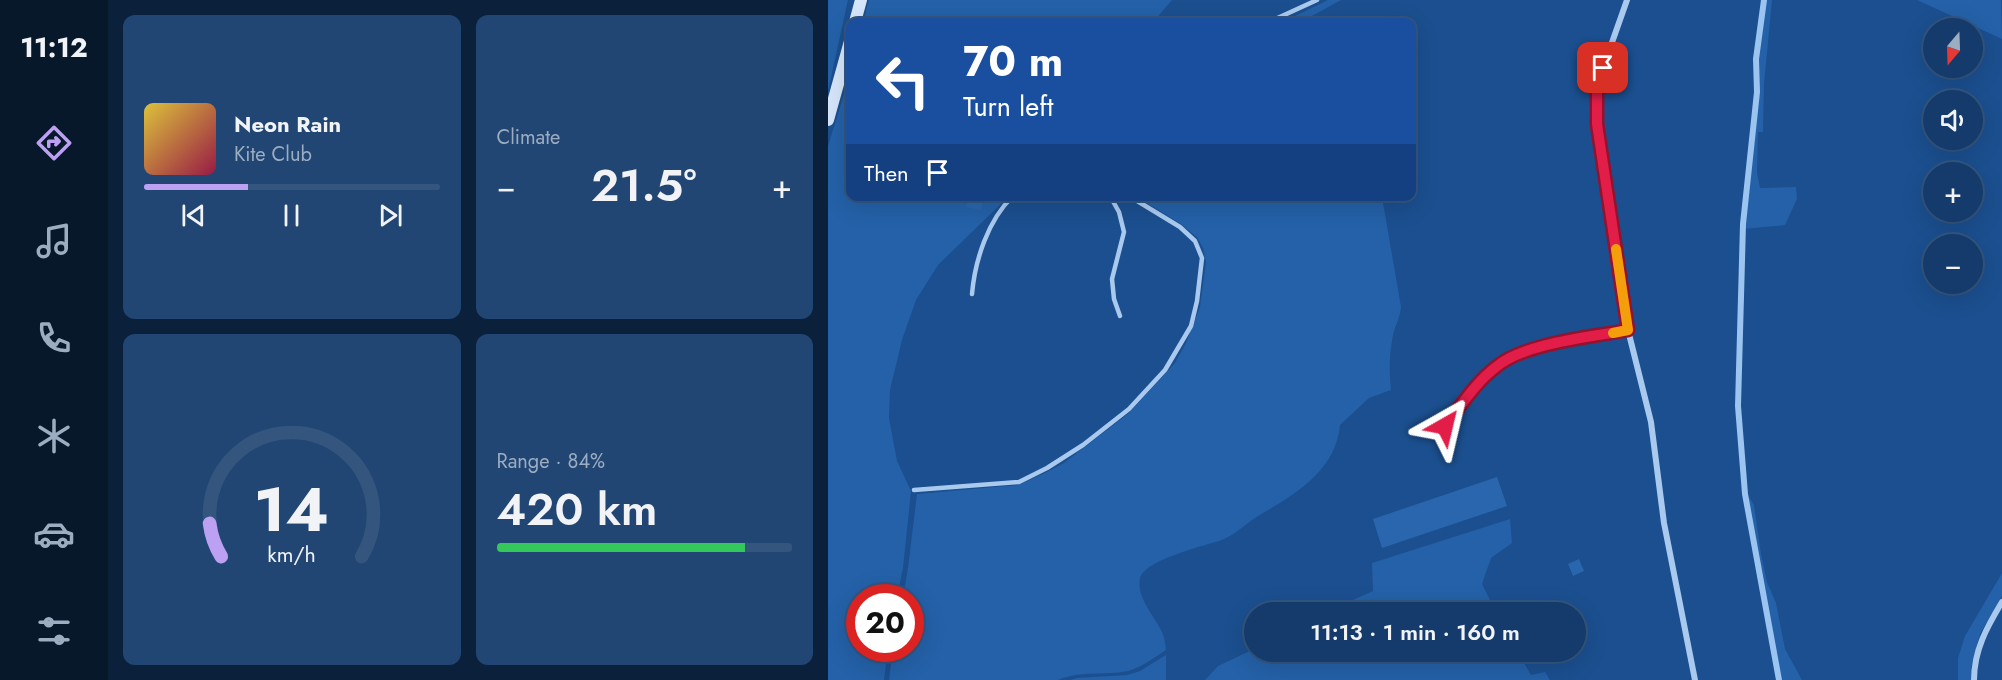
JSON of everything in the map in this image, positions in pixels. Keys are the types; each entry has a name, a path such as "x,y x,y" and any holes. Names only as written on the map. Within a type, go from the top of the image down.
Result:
{"main road":[{"path":"856,18 861,0"},
{"path":"828,120 846,55"}],"street":[{"path":"1627,0 1603,68 1597,93 1597,114 1628,330 1651,422 1664,523 1695,680"},
{"path":"1974,680 1974,669 1983,635 2002,602"}],"lane":[{"path":"1278,18 1317,0"},
{"path":"972,294 974,270 988,234 1002,206 1008,201"},
{"path":"1113,201 1119,212 1124,232 1112,279 1114,299 1120,316"},
{"path":"914,490 1019,482 1047,468 1083,445 1129,409 1165,370 1191,326 1197,301 1202,258 1195,241 1180,227 1137,201"},
{"path":"1445,426 1476,386 1497,365 1520,353 1628,330"}],"shaded area":[{"path":"828,0 848,0 828,91"},
{"path":"869,0 1172,0 1156,18 864,18"},
{"path":"1328,0 1341,0 1308,18 1291,18"},
{"path":"1765,0 1772,0 1764,84 1763,132 1758,132 1757,173 1760,188 1796,187 1797,199 1785,225 1744,229 1759,92 1758,60"},
{"path":"1917,0 2001,0 2002,39 1983,30 1983,18 1956,18"},
{"path":"846,88 846,201 1004,201 938,265 916,300 902,340 890,390 889,418 897,461 911,491 900,584 846,584 846,662 886,662 884,680 828,680 828,146"},
{"path":"1144,201 1383,201 1401,307 1391,346 1391,390 1369,398 1340,425 1331,456 1311,480 1299,490 1228,537 1164,559 1144,572 1140,579 1141,593 1163,634 1166,650 1148,662 1128,671 1076,675 1058,680 889,680 891,662 924,662 924,584 905,584 917,494 1019,485 1064,463 1129,413 1175,363 1186,343 1200,307 1206,262 1203,248 1197,237 1181,224"},
{"path":"1747,494 1754,505 1767,582 1776,603 1785,649 1802,680 1781,680"},
{"path":"1510,519 1512,543 1491,558 1482,584 1491,602 1348,602 1373,591 1372,563"},
{"path":"2002,573 2002,596 1980,634 1971,668 1971,680 1958,680 1958,658 1965,636"},
{"path":"1244,654 1244,662 1523,662 1531,675 1545,672 1550,680 1205,680 1218,666"},
{"path":"1166,655 1166,680 1070,680 1127,675 1140,671"}],"building":[{"path":"968,201 983,201 981,210 966,207"},
{"path":"1497,477 1507,506 1382,548 1373,519"},
{"path":"1579,559 1584,571 1573,576 1568,564"}],"waterway":[{"path":"1764,0 1756,59 1757,92 1743,224 1738,406 1745,494 1779,680"}],"slow traffic":[{"path":"1613,333 1628,330 1616,249"}],"route":[{"path":"1445,426 1476,386 1497,365 1520,353 1558,343 1628,330 1597,124 1597,93 1603,68"}]}
